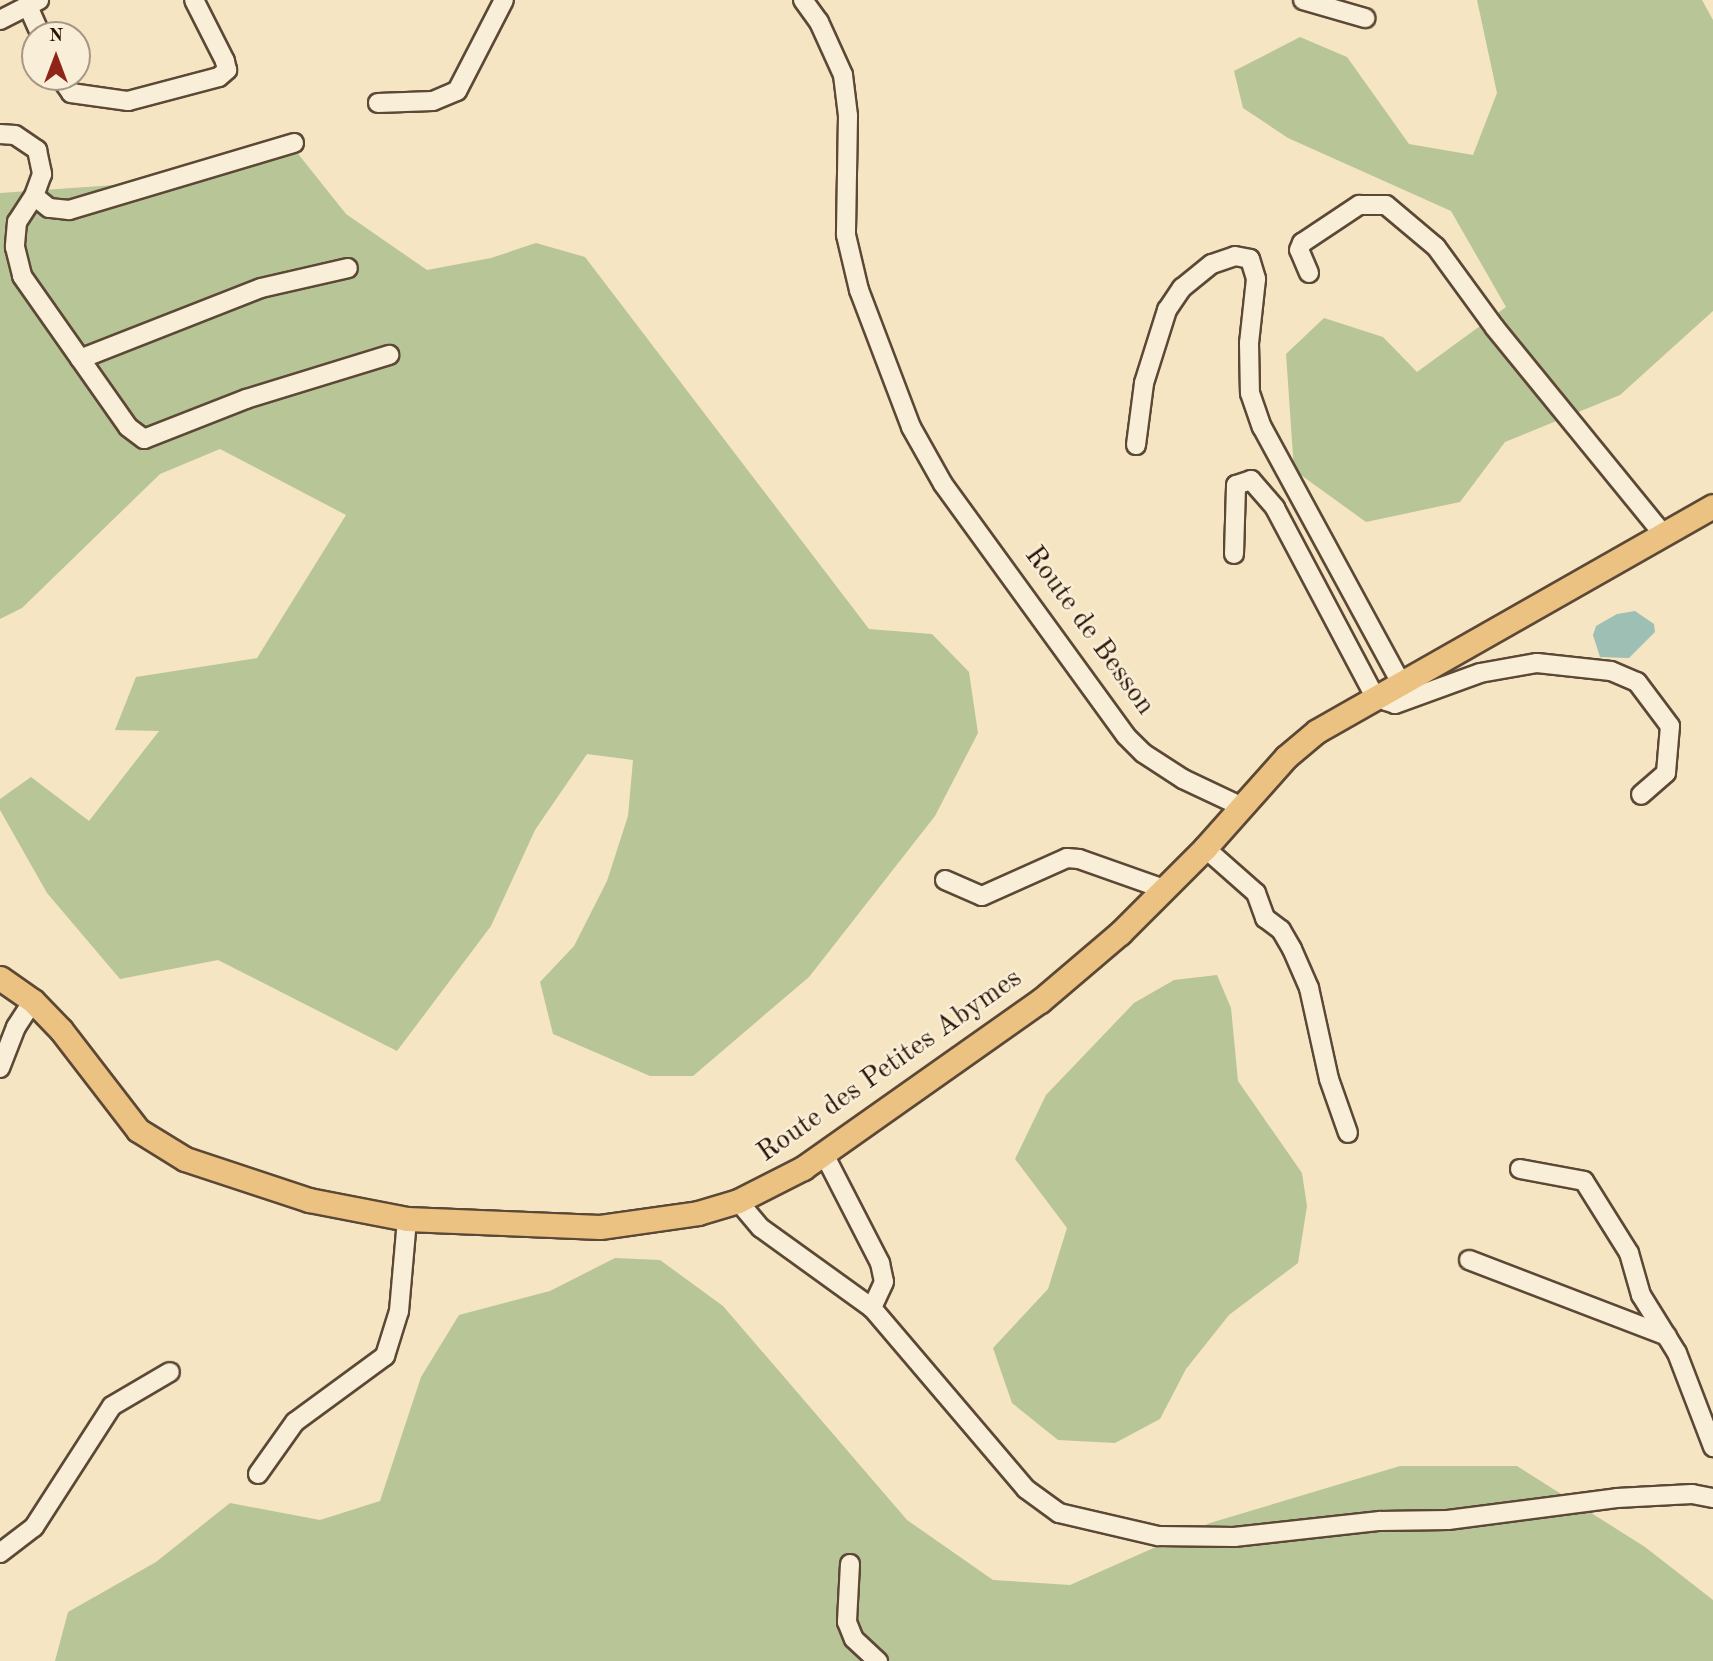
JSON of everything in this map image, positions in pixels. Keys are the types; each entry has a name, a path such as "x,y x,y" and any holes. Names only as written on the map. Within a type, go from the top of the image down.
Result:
{"main road":[{"path":"1240,806 1317,731 1713,506"},
{"name":"Route des Petites Abymes","path":"0,978 33,1001 61,1030 118,1109 151,1140 186,1159 309,1200 407,1219 600,1227 652,1223 738,1201 824,1154 1040,1001 1120,933 1205,848 1240,806"}],"street":[{"path":"70,91 128,101 219,77 227,70 225,61 194,0"},
{"path":"378,103 433,101 457,91 504,0"},
{"name":"Route de Besson","path":"803,0 819,22 843,75 848,116 846,235 859,290 911,427 943,484 1126,736 1143,753 1183,779 1240,806"},
{"path":"1303,0 1365,18"},
{"path":"0,20 33,2 38,21"},
{"path":"0,134 15,135 37,150 42,174 34,196 17,222 15,247 22,276 128,427 144,439 246,398 389,355"},
{"path":"34,196 49,208 69,210 294,143"},
{"path":"1309,274 1299,250 1302,243 1359,205 1387,205 1443,255 1495,328 1664,535"},
{"path":"1136,445 1143,383 1167,310 1182,288 1212,264 1236,256 1250,259 1256,279 1248,343 1250,393 1262,427 1386,691 1386,701 1395,704 1480,673 1537,663 1611,671 1637,682 1670,726 1666,773 1642,795"},
{"path":"80,359 261,288 348,268"},
{"path":"1234,554 1236,485 1251,480 1259,484 1275,508 1386,691"},
{"path":"1205,848 1256,892 1265,918 1281,930 1292,949 1309,988 1329,1079 1348,1133"},
{"path":"945,880 982,896 1067,859 1079,859 1164,889"},
{"path":"0,1068 16,1027 33,1001"},
{"path":"824,1154 880,1264 884,1282 872,1308"},
{"path":"1520,1169 1584,1181 1629,1253 1641,1295 1667,1336 1713,1447"},
{"path":"738,1201 761,1228 872,1308 1026,1489 1059,1513 1158,1536 1234,1537 1380,1521 1448,1520 1617,1497 1692,1494 1713,1498"},
{"path":"258,1474 295,1422 386,1356 399,1311 407,1219"},
{"path":"1469,1259 1667,1336"},
{"path":"0,1553 34,1527 112,1406 170,1372"},
{"path":"850,1564 847,1622 854,1639 878,1661"}],"green space":[{"path":"1477,0 1702,0 1713,20 1713,311 1620,395 1505,442 1460,502 1366,522 1294,470 1286,354 1324,318 1383,337 1417,372 1506,307 1451,211 1288,138 1243,108 1234,71 1300,37 1347,57 1409,144 1473,155 1497,93"},
{"path":"295,150 346,214 427,270 491,258 536,243 585,257 869,629 932,634 969,672 978,733 935,816 809,977 693,1076 650,1076 553,1034 540,982 574,946 607,881 628,816 633,760 587,754 535,830 491,926 397,1051 218,960 120,979 47,893 0,810 0,799 31,777 89,821 159,731 115,730 136,677 257,658 346,515 220,449 160,474 22,608 0,619 0,193 144,183"},
{"path":"1217,975 1231,1008 1238,1081 1302,1173 1307,1206 1298,1263 1229,1315 1186,1369 1160,1419 1115,1443 1058,1440 1012,1403 993,1348 1048,1289 1067,1228 1015,1159 1046,1095 1134,1003 1174,980"},
{"path":"615,1258 660,1260 723,1306 907,1520 993,1580 1070,1585 1210,1523 1400,1466 1517,1466 1645,1547 1713,1600 1713,1661 55,1661 68,1612 156,1562 230,1503 320,1520 380,1501 421,1377 459,1315 550,1291"}],"water":[{"path":"1635,611 1654,624 1655,632 1629,658 1600,657 1593,635 1596,626 1617,614"}]}
